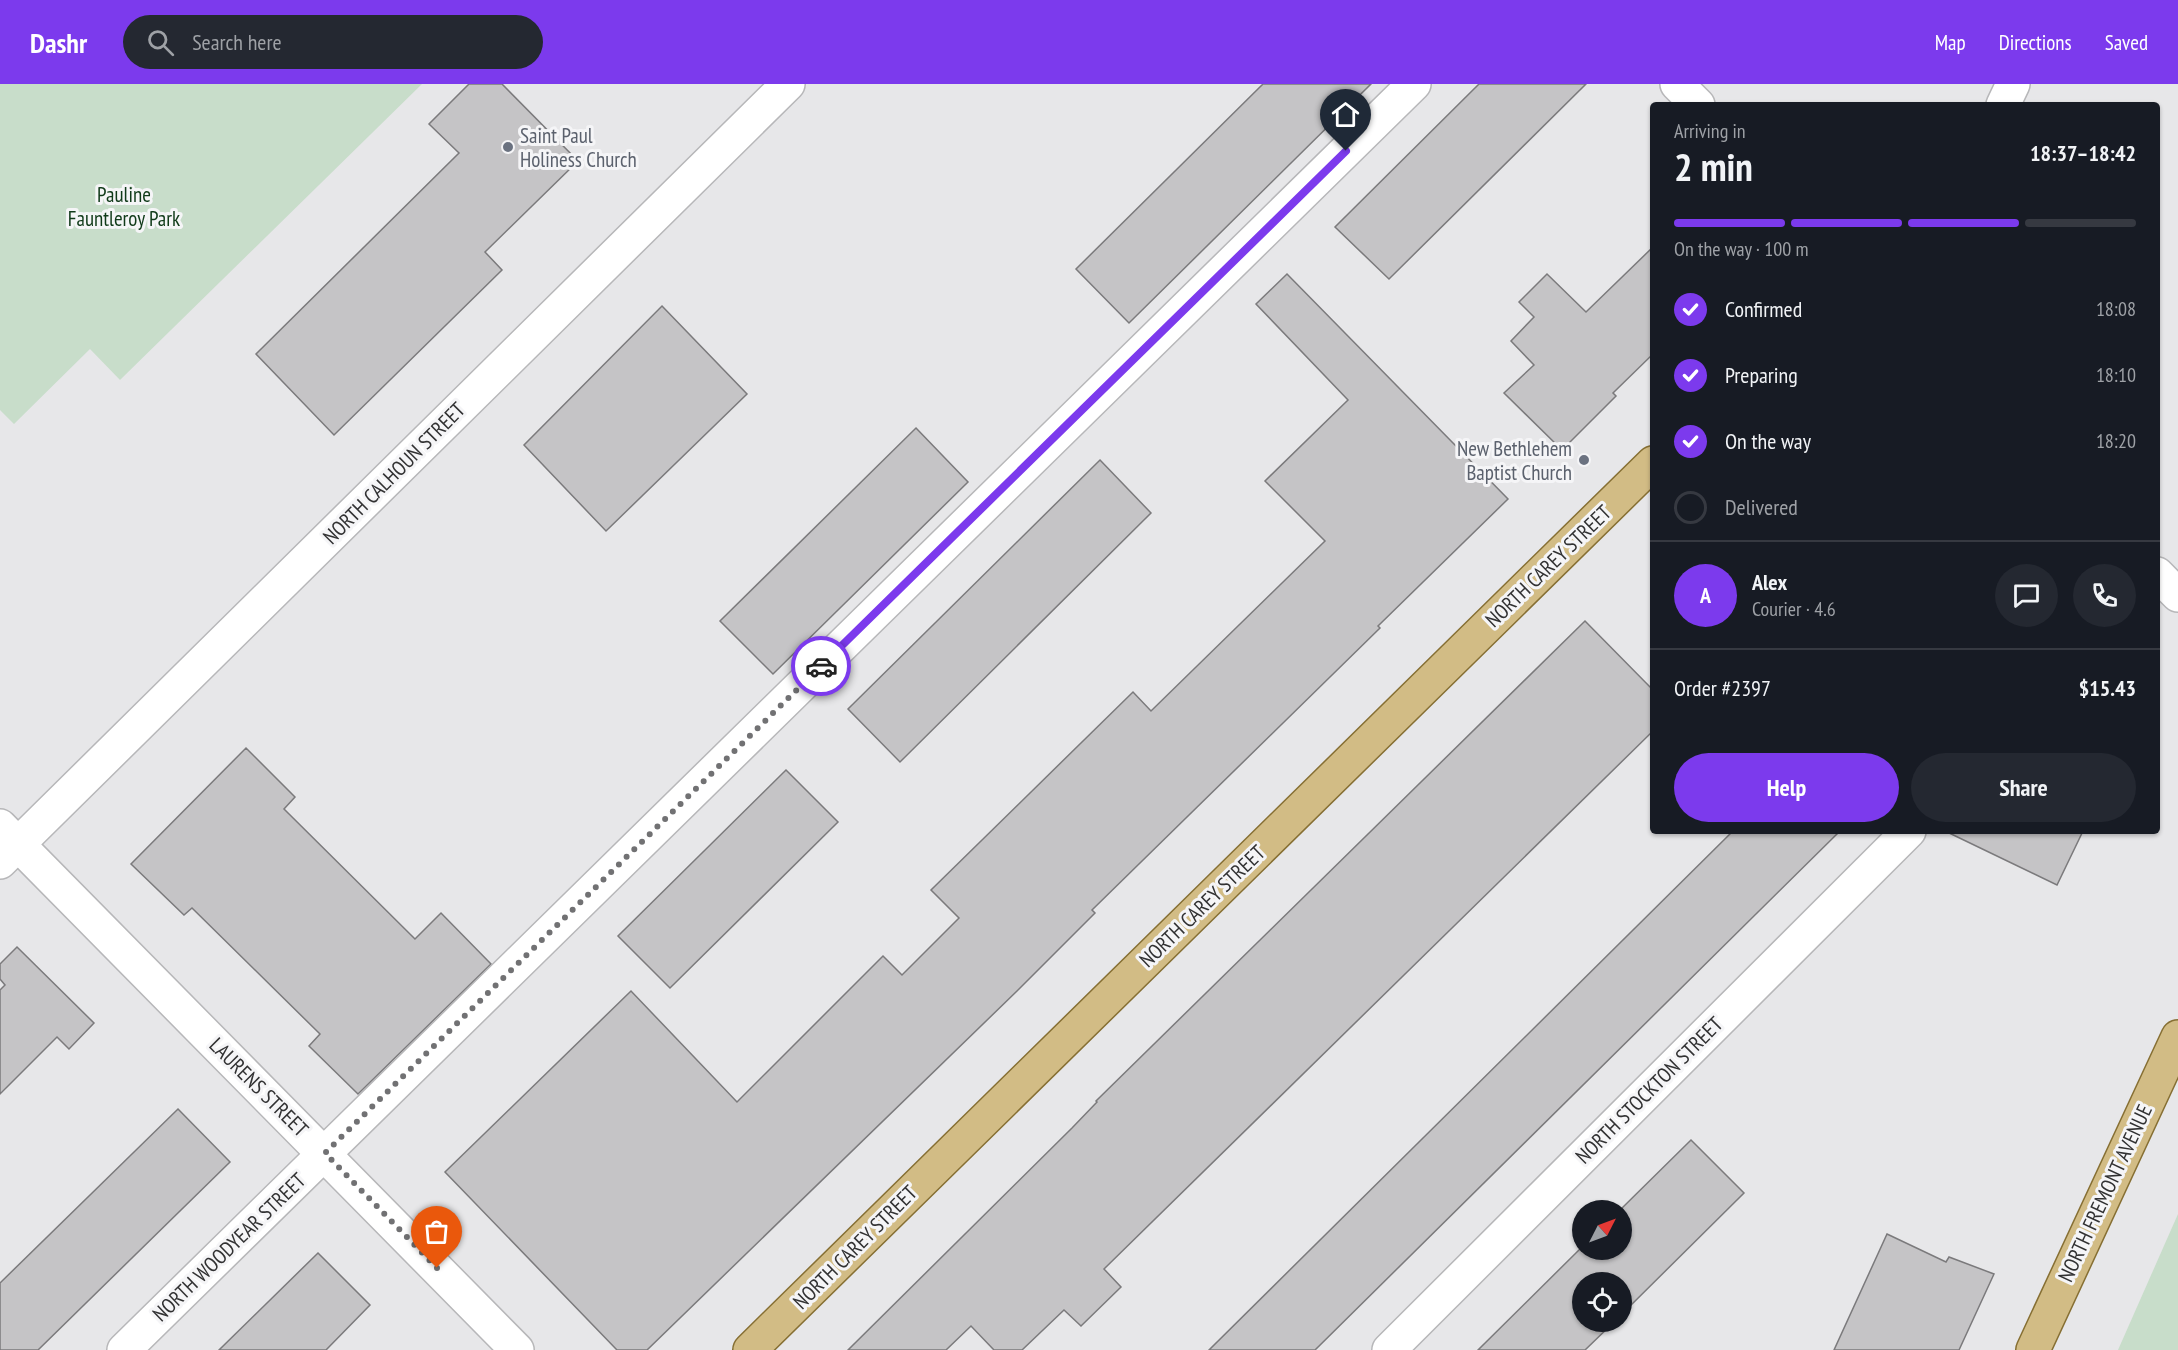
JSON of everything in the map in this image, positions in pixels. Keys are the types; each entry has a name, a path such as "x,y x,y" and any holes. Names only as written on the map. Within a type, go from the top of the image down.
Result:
{"main road":[{"name":"NORTH CAREY STREET","path":"750,1350 1650,466"},
{"name":"NORTH FREMONT AVENUE","path":"2033,1350 2178,1037"}],"street":[{"name":"NORTH CALHOUN STREET","path":"6,844 788,84"},
{"name":"NORTH WOODYEAR STREET","path":"124,1350 1414,84"},
{"path":"1677,84 1695,102"},
{"path":"2004,102 2013,84"},
{"name":"NORTH STOCKTON STREET","path":"1389,1350 1907,834"},
{"name":"LAURENS STREET","path":"6,844 325,1153 517,1350"}],"green space":[{"name":"Pauline Fauntleroy Park","path":"0,84 422,84 120,380 90,349 14,424 0,410"},
{"path":"2178,1214 2178,1350 2118,1350"}],"building":[{"path":"469,84 502,84 578,161 485,252 502,270 334,435 256,354 459,153 429,124"},
{"path":"1263,84 1371,84 1129,323 1076,269"},
{"path":"1479,84 1586,84 1389,279 1335,227"},
{"path":"1650,250 1650,357 1613,393 1616,396 1562,450 1504,393 1534,365 1511,341 1534,317 1519,302 1547,274 1586,312"},
{"path":"1287,274 1508,499 1378,626 1380,628 1092,910 1095,913 1017,991 647,1350 617,1350 445,1172 631,991 737,1102 883,956 902,975 959,918 931,890 1133,692 1151,711 1325,541 1265,481 1348,400 1256,304"},
{"path":"662,306 747,394 606,531 524,445"},
{"path":"916,428 968,482 773,674 720,621"},
{"path":"1100,460 1151,513 900,762 848,709"},
{"path":"1585,621 1650,687 1650,734 1104,1269 1121,1287 1081,1326 1064,1310 1022,1350 994,1350 971,1326 946,1350 848,1350 1072,1128 1096,1101"},
{"path":"246,748 295,797 284,809 415,939 441,913 491,964 358,1094 309,1046 320,1034 192,908 184,915 131,864"},
{"path":"786,770 838,822 670,988 618,936"},
{"path":"1730,834 1837,834 1315,1350 1209,1350"},
{"path":"1951,834 2082,834 2057,885"},
{"path":"17,947 94,1023 69,1049 57,1037 0,1094 0,990 5,985 0,979 0,964"},
{"path":"178,1109 230,1162 38,1350 0,1350 0,1283"},
{"path":"1691,1140 1744,1193 1632,1304 1632,1272 1572,1272 1572,1332 1604,1332 1585,1350 1478,1350 1572,1257 1572,1260 1632,1260 1632,1200 1630,1200"},
{"path":"1887,1234 1946,1262 1949,1257 1994,1274 1959,1350 1834,1350"},
{"path":"318,1253 370,1305 326,1350 219,1350"}],"way so far":[{"path":"437,1268 325,1153 821,666"}],"place":[{"name":"Saint Paul Holiness Church","path":"508,147"},
{"name":"New Bethlehem Baptist Church","path":"1584,460"}],"route":[{"path":"821,666 1346,151"}]}
